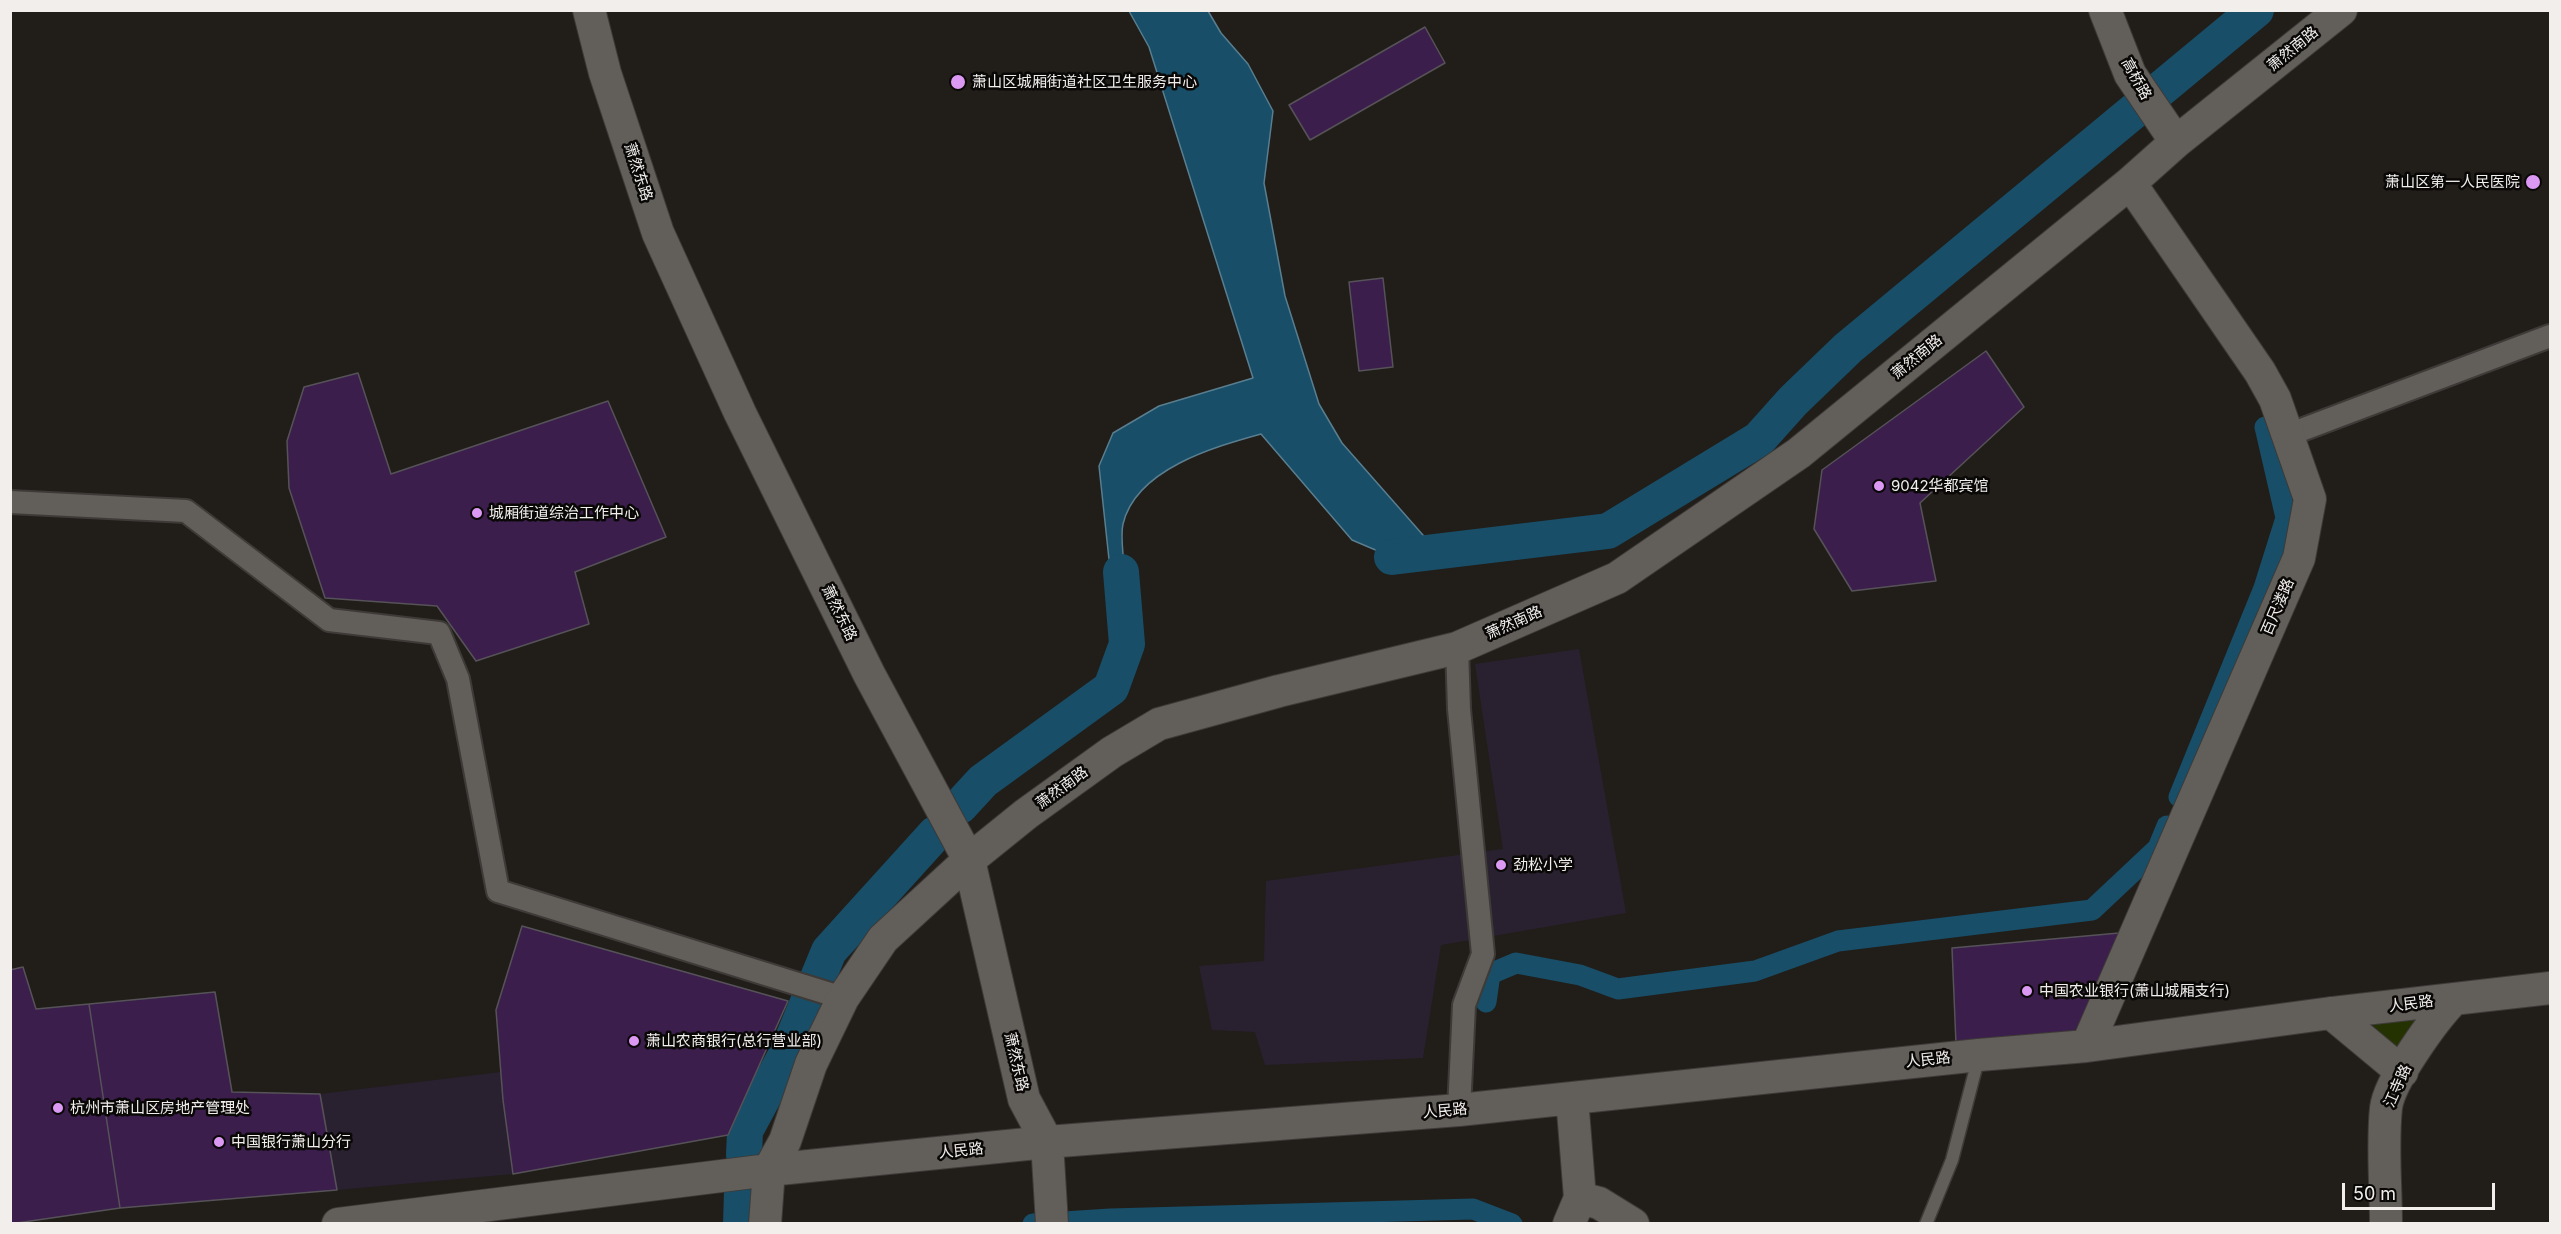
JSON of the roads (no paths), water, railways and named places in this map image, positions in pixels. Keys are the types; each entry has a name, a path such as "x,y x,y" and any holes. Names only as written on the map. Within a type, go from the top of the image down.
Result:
{"street":[{"name":"萧然东路","path":"590,10 605,73 658,233 740,413 864,663 969,860 1024,1099 1047,1143 1052,1224"},
{"name":"高桥路","path":"2105,10 2130,74 2176,142"},
{"name":"萧然南路","path":"765,1222 769,1170 785,1141 810,1064 842,998 883,939 969,860 1026,814 1112,752 1159,724 1279,691 1457,648 1617,578 1789,460 2130,183 2176,142 2341,10"},
{"name":"百尺溇路","path":"2087,1046 2299,558 2310,499 2276,399 2260,372 2130,183"},
{"path":"2288,435 2550,336"},
{"path":"10,502 186,511 330,620 439,633 458,679 498,891 842,998"},
{"path":"1457,648 1460,709 1484,954 1464,1005 1459,1110"},
{"name":"人民路","path":"338,1224 769,1170 1047,1143 1459,1110 1979,1055 2087,1046 2331,1013 2550,988"},
{"name":"江寺路","path":"2386,1224 2386,1105 2402,1072 2436,1018 2454,999"},
{"path":"2331,1013 2402,1072"},
{"path":"1572,1098 1574,1211 1599,1203 1633,1224"}],"lane":[{"path":"1926,1224 1952,1160 1979,1055"}],"water":[{"path":"1129,11 1208,11 1221,33 1248,64 1273,111 1264,183 1285,296 1319,404 1342,443 1437,551 1392,557 1352,540 1261,434 1221,446 1179,463 1143,489 1131,505 1123,524 1124,570 1111,578 1099,466 1113,433 1159,406 1253,378 1149,47"}],"waterway":[{"path":"1392,557 1608,531 1759,439 1793,401 1848,348 2256,10"},
{"path":"2179,797 2264,588 2286,518 2265,427"},
{"path":"960,806 983,781 1111,688 1127,644 1121,572"},
{"path":"1486,1002 1490,974 1516,963 1580,975 1618,989 1755,971 1838,941 2092,910 2158,848 2167,826"},
{"path":"744,1155 745,1131 787,1053 829,951 935,834"},
{"path":"741,1224 742,1191"},
{"path":"1033,1224 1110,1219 1473,1209 1512,1224"}],"place":[{"name":"萧山区城厢街道社区卫生服务中心","path":"958,82"},
{"name":"萧山区第一人民医院","path":"2533,182"},
{"name":"9042华都宾馆","path":"1879,486"},
{"name":"城厢街道综治工作中心","path":"477,513"},
{"name":"劲松小学","path":"1501,865"},
{"name":"中国农业银行(萧山城厢支行)","path":"2027,991"},
{"name":"萧山农商银行(总行营业部)","path":"634,1041"},
{"name":"杭州市萧山区房地产管理处","path":"58,1108"},
{"name":"中国银行萧山分行","path":"219,1142"}]}
